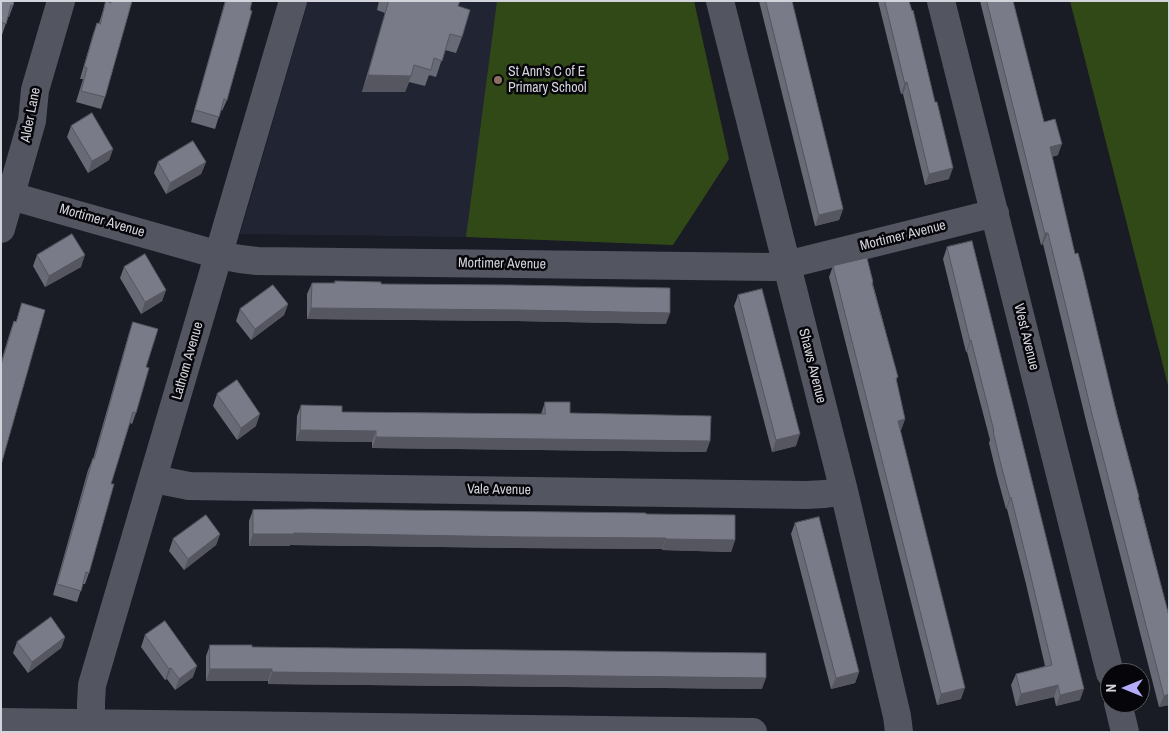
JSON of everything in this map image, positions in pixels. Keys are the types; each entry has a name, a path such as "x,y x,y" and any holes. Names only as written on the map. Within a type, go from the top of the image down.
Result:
{"street":[{"name":"Alder Lane","path":"1,229 32,122 35,90 61,1"},
{"name":"Lathom Avenue","path":"91,722 92,685 293,1"},
{"name":"Shaws Avenue","path":"720,1 844,491 897,716 899,732"},
{"name":"West Avenue","path":"941,1 1108,663"},
{"name":"Mortimer Avenue","path":"11,196 219,255 249,260 276,261 759,268 786,265 995,213"},
{"name":"Vale Avenue","path":"154,479 189,486 806,495 844,491"},
{"path":"1120,713 1125,732"},
{"path":"1,722 753,732"}],"shaded area":[{"name":"St Ann's C of E Primary School","path":"308,1 694,1 729,159 673,245 466,237 240,234"}],"green space":[{"path":"497,1 694,1 729,159 673,245 466,237"},
{"path":"1070,1 1169,1 1169,389"}],"building":[{"path":"1,1 14,1 13,6 11,5 6,24 1,22"},
{"path":"106,1 111,3 111,1 132,1 105,97 81,91 87,68 84,67 97,23 100,24"},
{"path":"226,1 252,1 250,10 252,11 227,100 224,99 219,117 195,110"},
{"path":"389,1 460,1 458,6 470,10 462,37 450,34 442,61 434,58 431,70 414,65 411,76 368,75"},
{"path":"766,1 792,1 843,209 819,215"},
{"path":"885,1 909,1 913,10 953,168 929,174"},
{"path":"987,1 1013,1 1044,122 1055,119 1062,144 1050,147 1075,254 1078,253 1083,272 1117,415 1169,616 1169,694 1164,696 1048,233 1045,233"},
{"path":"92,113 113,149 92,161 71,126"},
{"path":"193,141 206,162 170,183 158,162"},
{"path":"72,234 85,255 49,276 37,255"},
{"path":"972,241 1084,689 1060,695 1058,685 1021,694 1016,674 1052,665 947,247"},
{"path":"145,254 166,290 145,302 124,267"},
{"path":"867,258 898,377 896,378 905,419 898,421 965,688 941,694 833,266"},
{"path":"335,281 381,282 381,284 670,288 670,313 311,308 312,283 335,283"},
{"path":"273,285 288,304 255,329 240,309"},
{"path":"762,289 800,434 776,440 738,295"},
{"path":"22,303 45,310 1,465 1,365 14,321 16,322"},
{"path":"133,322 158,329 146,367 149,368 136,413 133,412 111,484 114,484 89,573 86,572 81,591 57,584"},
{"path":"237,380 260,414 241,428 217,394"},
{"path":"545,402 570,402 570,413 711,416 710,441 376,437 376,431 300,430 301,405 342,406 342,412 545,414"},
{"path":"313,509 735,515 735,540 294,533 253,534 253,510"},
{"path":"206,515 220,534 188,559 173,539"},
{"path":"819,517 859,672 836,678 795,523"},
{"path":"51,617 65,637 32,662 17,642"},
{"path":"165,621 197,666 179,679 171,668 169,669 145,635"},
{"path":"210,645 766,653 766,678 272,672 272,669 210,669"}],"place":[{"name":"St Ann's C of E Primary School","path":"498,80"}]}
